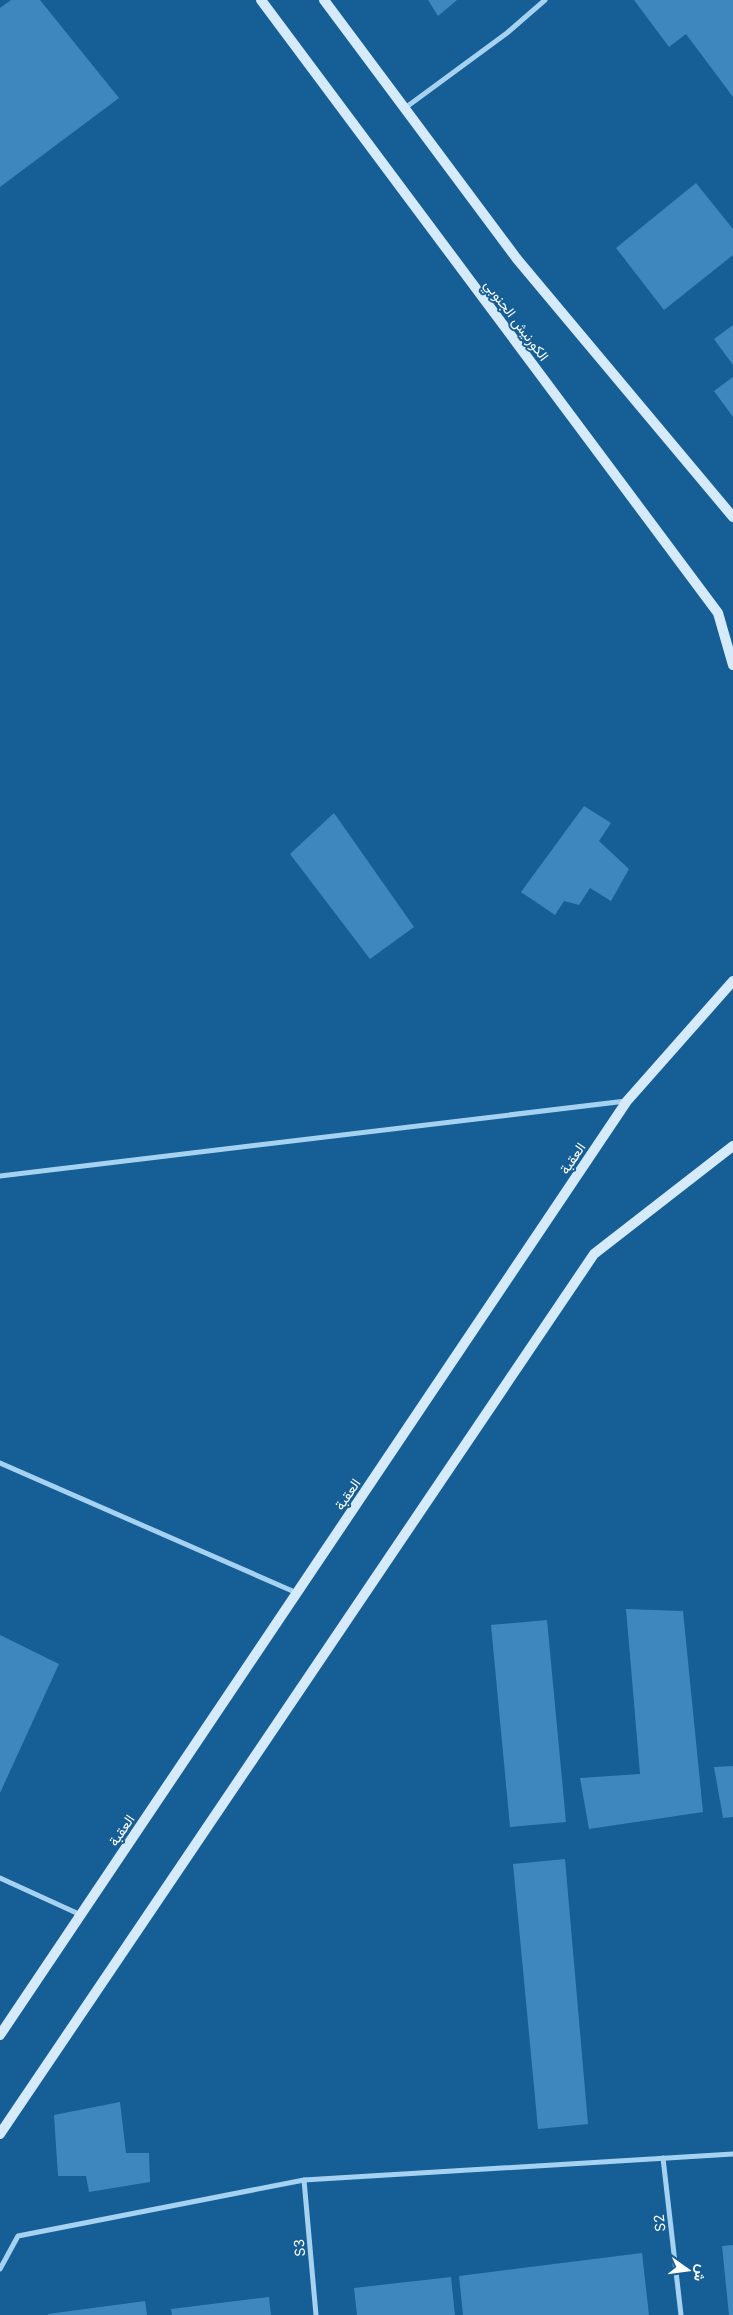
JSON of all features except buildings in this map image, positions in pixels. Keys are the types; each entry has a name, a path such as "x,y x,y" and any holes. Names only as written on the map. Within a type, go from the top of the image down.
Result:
{"main road":[{"name":"الكورنيش الجنوبي","path":"261,0 718,612 733,665"},
{"path":"324,0 517,258 733,517"},
{"name":"العقبة","path":"0,2035 627,1101 733,981"},
{"path":"0,2134 594,1254 733,1146"}],"street":[{"path":"405,108 507,33 545,0"},
{"path":"0,1176 627,1101"},
{"path":"0,1463 297,1593"},
{"path":"0,1878 81,1915"},
{"path":"0,2269 18,2236 304,2180 733,2154"},
{"name":"S2","path":"663,2158 681,2315"},
{"name":"S3","path":"304,2180 316,2315"}]}
